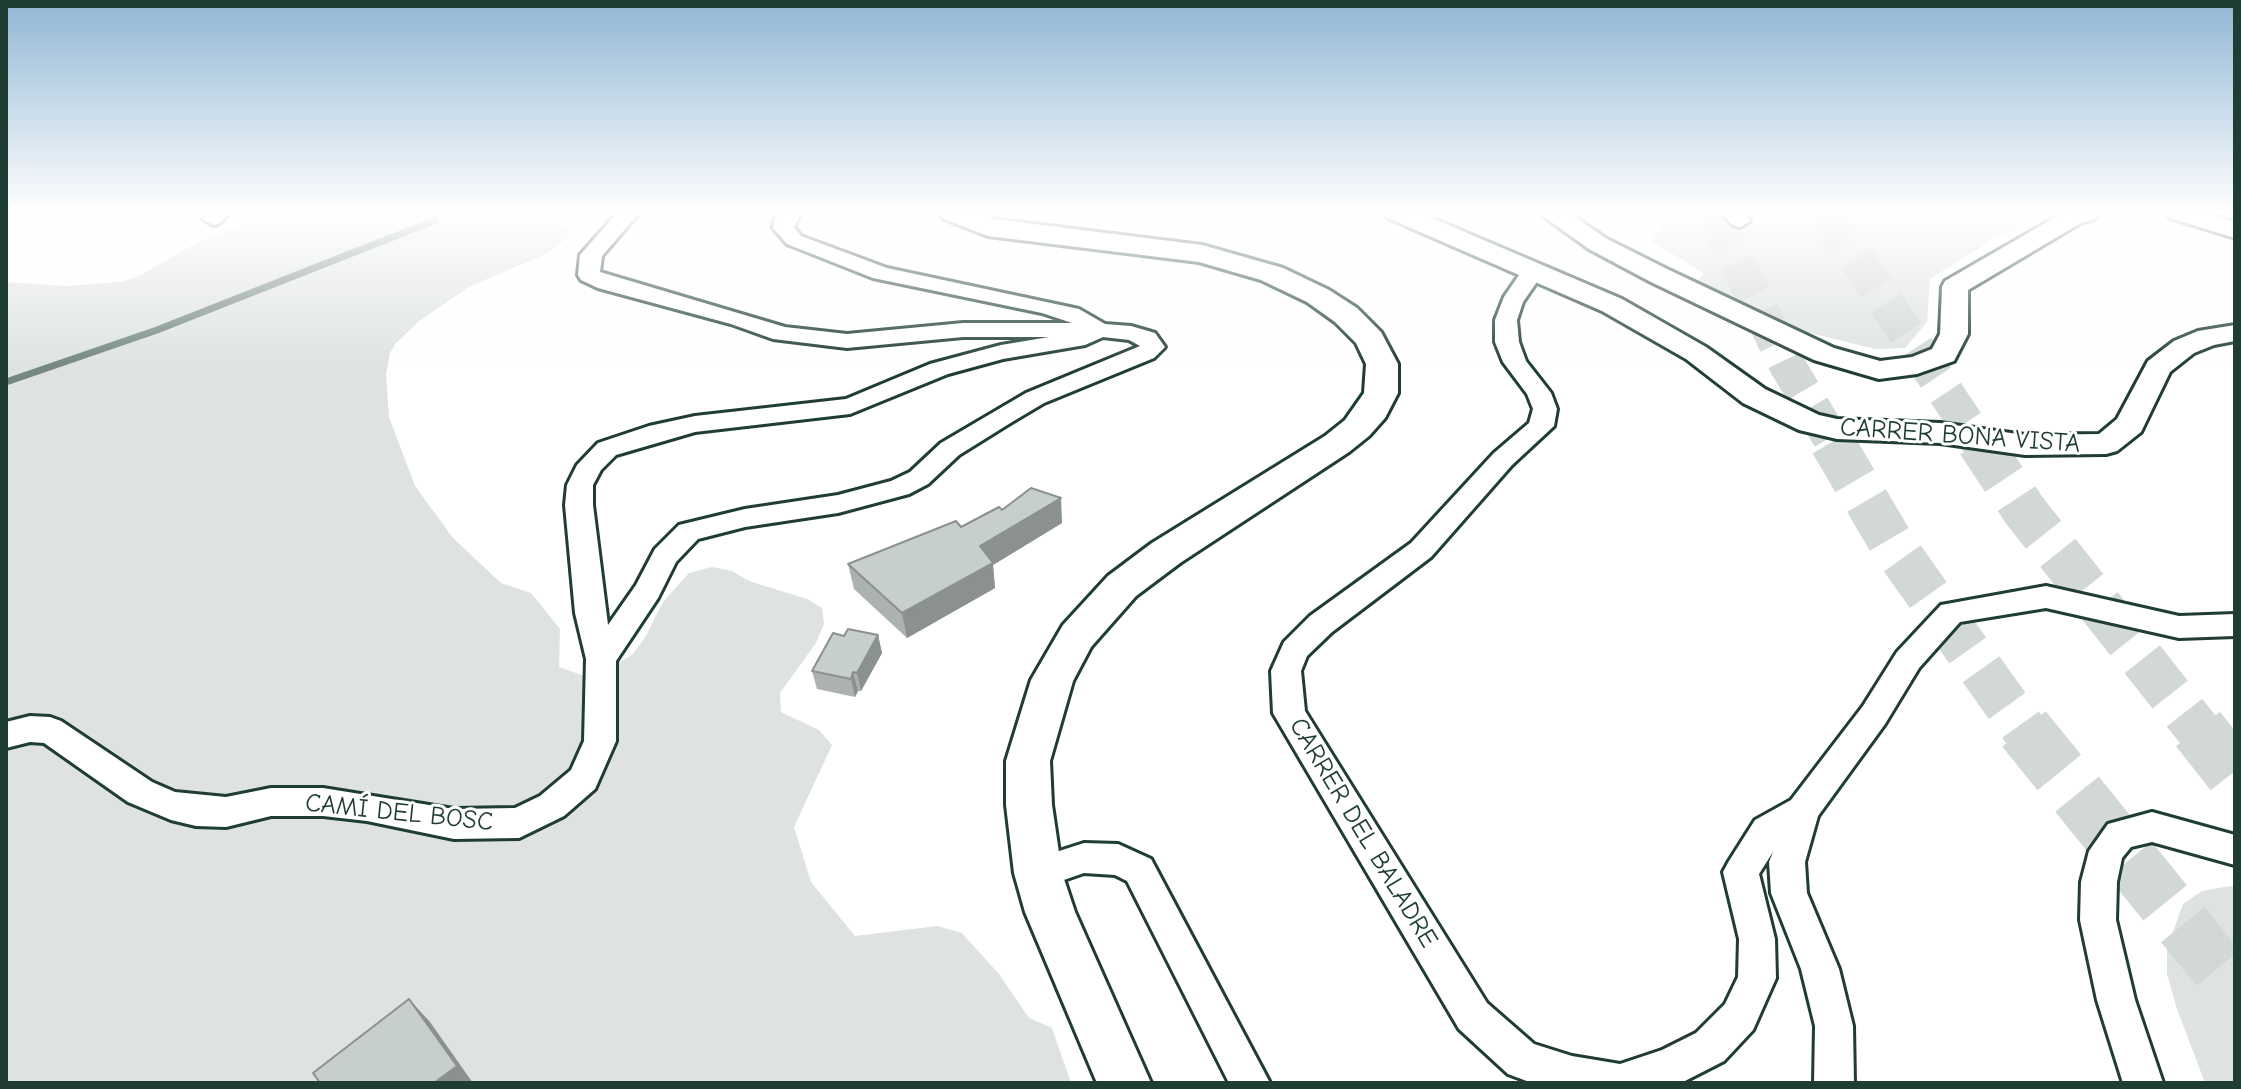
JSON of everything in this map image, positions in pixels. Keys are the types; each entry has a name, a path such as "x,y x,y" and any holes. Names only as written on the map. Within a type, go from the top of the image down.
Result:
{"main road":[{"path":"1124,1083 1050,912 1038,873 1029,805 1028,761 1052,680 1077,636 1122,586 1166,553 1337,444 1373,410 1381,393 1383,374 1379,354 1370,339 1346,315 1318,296 1272,274 1236,264"}],"street":[{"path":"590,264 589,275 606,283 739,319 781,334 847,341 963,330 1099,330 1147,338 1153,347 1146,353 1024,404 971,434 919,478 900,488 848,502 745,518 689,532 665,556 648,590 601,659"},
{"path":"857,264 881,273 1071,314 1099,330"},
{"name":"CARRER BONA VISTA","path":"1519,264 1612,305 1696,353 1777,409 1810,423 1865,432 1940,433 2025,445 2106,444 2130,425 2158,367 2196,342 2235,333"},
{"path":"1636,264 1824,354 1879,370 1917,365 1944,355 1954,334 1952,310 1955,287 1994,264"},
{"name":"CARRER DEL BALADRE","path":"1534,270 1512,302 1506,320 1507,342 1515,362 1539,393 1545,409 1541,426 1503,459 1421,550 1321,624 1295,650 1286,671 1289,713 1473,1016 1522,1060 1572,1076 1621,1083 1669,1068 1710,1047 1739,1017 1757,978 1757,939 1741,872 1767,831 1803,810"},
{"name":"CAMÍ DEL BOSC","path":"6,735 30,729 50,730 140,792 171,806 196,811 226,812 271,802 323,802 454,824 519,823 552,806 583,779 600,741 601,659 590,613 579,495 580,485 590,465 607,449 646,435 695,424 850,406 939,369 1001,352 1085,338 1099,330"},
{"path":"1834,1083 1834,1026 1820,969 1789,893 1787,862 1803,810 1874,715 1908,660 1951,613 2046,597 2179,627 2235,625"},
{"path":"2143,1083 2116,1000 2098,920 2099,882 2106,851 2120,835 2152,827 2235,850"},
{"path":"1038,873 1084,858 1118,860 1139,870 1250,1083"}],"shaded area":[{"path":"160,264 523,264 470,286 418,322 390,353 386,374 389,417 415,486 453,538 501,583 531,593 560,629 559,667 590,678 632,655 646,636 663,602 689,573 712,567 732,571 749,581 807,599 822,608 824,624 816,643 780,693 781,712 819,730 832,745 794,827 811,882 855,936 937,926 962,933 999,974 1029,1018 1052,1028 1071,1083 6,1083 6,282 66,286 120,282"},
{"path":"1688,264 1954,264 1930,279 1927,322 1905,348 1875,349 1794,329 1696,284 1703,273"},
{"path":"2235,887 2235,1083 2205,1083 2176,1006 2167,974 2167,948 2183,904 2202,891"}],"building":[{"path":"1031,488 1061,498 980,546 993,563 902,613 848,564 956,521 961,527 999,507 1002,510"},
{"path":"848,629 878,635 857,673 853,672 851,679 812,671 833,633 844,636"},
{"path":"409,999 457,1066 434,1083 320,1083 313,1073"}],"waterway":[{"path":"6,382 157,330 325,264"}],"tunnel":[{"path":"1738,264 1786,363 1834,444"},
{"path":"1860,264 1980,444"},
{"path":"1832,442 1892,544 2025,731"},
{"path":"1979,442 2024,510 2199,731"},
{"path":"2024,729 2235,989"},
{"path":"2198,729 2235,776"}]}
